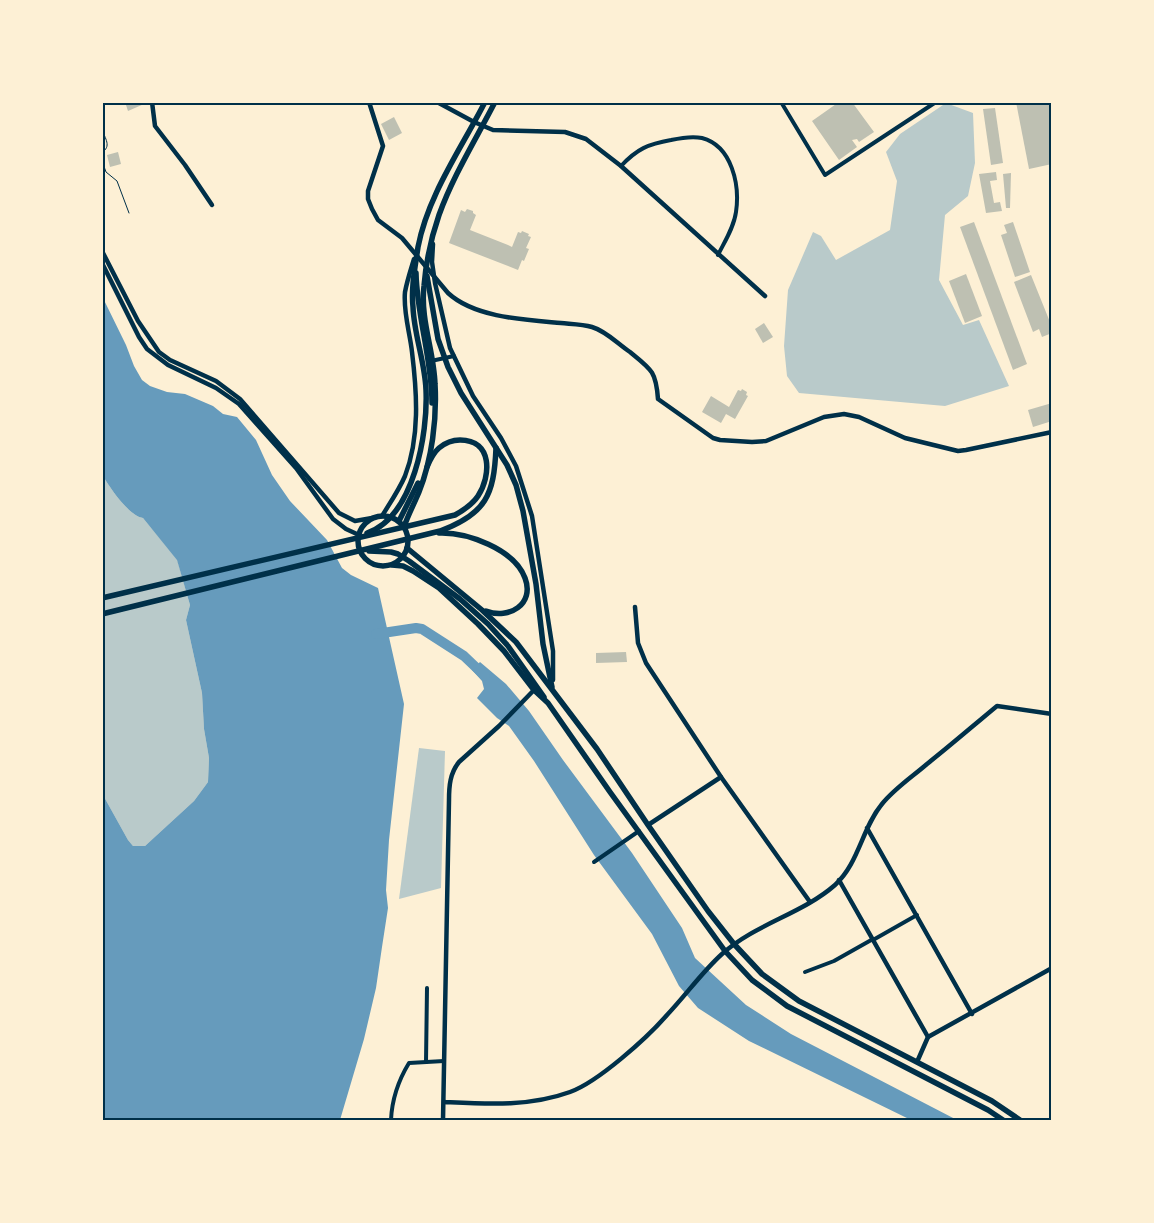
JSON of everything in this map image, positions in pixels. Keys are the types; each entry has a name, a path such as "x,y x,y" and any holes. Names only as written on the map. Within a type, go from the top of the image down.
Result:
{"main road":[{"path":"404,527 419,492 428,444 432,400 431,382 412,285 416,261 424,226 438,191 485,102"},
{"path":"346,541 373,531 388,519 406,496 415,471 422,449 426,417 426,388 420,321 423,287 434,232 445,199 495,102"},
{"path":"426,270 438,339 448,367 461,393 507,465 516,485 523,511 536,584 543,644 552,689"},
{"path":"420,321 436,381 434,429 427,467"},
{"path":"102,598 455,516 477,497 486,479 488,464 486,457 477,445 470,441 462,440 448,442 440,447 434,454 399,521"},
{"path":"102,614 427,534 458,524 473,514 485,502 490,492 495,474 496,448"},
{"path":"392,565 399,561 408,548 404,527 399,521 389,516 372,518 362,526 358,535 360,550 369,562 377,566 402,566 414,571 439,588 504,651 534,690 548,703"},
{"path":"427,534 455,534 476,539 493,546 521,571 525,579 526,589 524,599 519,607 505,614 482,610"},
{"path":"408,548 482,610 516,642 597,749 708,911 734,944 762,974 793,997 992,1101 1020,1120"},
{"path":"350,553 372,550 391,552 409,561 460,599 488,624 508,646 726,951 752,980 787,1006 988,1110 1003,1120"}],"street":[{"path":"152,102 155,126 185,165 212,205"},
{"path":"369,102 383,146 368,191 368,199 378,220 402,238 448,293 467,305 501,316 586,326 599,330 651,369 656,380 658,399 716,440 766,441 824,417 839,414 859,417 905,438 958,451 1052,432"},
{"path":"437,102 474,122 498,131 566,132 579,135 595,144 765,296"},
{"path":"781,102 824,175 936,102"},
{"path":"621,166 633,153 654,143 678,138 702,138 720,148 733,169 737,193 736,213 730,232 718,255"},
{"path":"434,232 432,262 435,283 442,320 454,356 473,396 501,438 525,489 532,516 553,651 552,689"},
{"path":"382,516 404,476 412,451 416,418 414,364 406,318 405,292 419,246"},
{"path":"102,252 138,321 158,352 170,360 216,381 240,398 339,513 355,521 372,518"},
{"path":"102,263 135,330 147,349 168,365 216,388 239,404 296,468 333,519 358,535"},
{"path":"414,364 454,356"},
{"path":"635,607 638,644 642,655 721,777 810,902"},
{"path":"443,1120 450,784 455,767 534,690"},
{"path":"444,1102 512,1104 572,1092 594,1080 665,1018 713,962 734,944 830,889 839,880 854,858 867,828 878,810 892,793 997,706 1052,714"},
{"path":"648,825 721,777"},
{"path":"867,828 972,1014"},
{"path":"594,862 639,831"},
{"path":"839,880 928,1037"},
{"path":"805,972 834,961 917,916"},
{"path":"917,1062 928,1037 1052,968"},
{"path":"426,1062 427,988"},
{"path":"391,1120 396,1086 409,1063 444,1061"}],"path":[{"path":"102,130 108,146 102,152"},
{"path":"102,161 106,172 117,181 129,213"}],"shaded area":[{"path":"946,103 973,113 975,163 968,196 945,215 939,280 963,325 979,320 1009,386 945,406 799,393 787,376 784,346 788,290 813,232 821,236 836,260 890,230 897,181 886,152 900,134"},
{"path":"103,476 120,501 132,512 143,518 177,559 190,605 186,620 202,693 204,729 209,758 208,782 194,801 145,846 133,846 128,840 103,795"},
{"path":"419,748 445,751 441,888 399,899"}],"water":[{"path":"102,296 142,380 150,386 167,392 185,394 213,406 223,414 237,417 256,440 272,475 290,501 327,540 342,568 351,575 378,588 404,704 389,840 386,890 388,908 376,988 364,1039 340,1120 103,1120 103,795 128,840 133,846 145,846 194,801 208,782 209,758 204,729 202,693 186,620 190,605 177,560 143,518 132,512 120,501 103,476"},
{"path":"480,662 506,684 529,711 632,853 682,928 695,958 746,1005 791,1034 957,1120 911,1120 749,1041 698,1008 679,986 652,934 594,855 534,761 509,726 497,718 477,698 484,689 482,681 472,670"}],"building":[{"path":"125,102 144,102 144,104 128,111"},
{"path":"839,102 852,102 874,132 859,142 857,139 852,140 857,147 839,160 812,121"},
{"path":"1016,102 1049,102 1052,115 1052,164 1029,169"},
{"path":"995,108 1003,163 991,165 983,109"},
{"path":"394,117 402,133 389,140 381,124"},
{"path":"118,152 121,164 110,167 107,155"},
{"path":"996,172 997,180 990,181 994,203 1000,202 1002,211 986,213 979,174"},
{"path":"1011,173 1010,208 1006,208 1003,174"},
{"path":"467,209 473,211 476,215 470,230 512,247 518,232 521,233 522,231 529,234 528,236 531,237 526,248 529,249 518,270 449,243 461,210 465,212"},
{"path":"974,222 1027,364 1013,370 960,227"},
{"path":"1013,222 1030,272 1015,277 1001,235 1007,233 1004,225"},
{"path":"966,274 982,316 965,323 949,281"},
{"path":"1031,275 1052,327 1052,333 1042,337 1039,329 1033,332 1014,282"},
{"path":"764,323 773,337 763,343 755,329"},
{"path":"742,389 747,392 746,395 748,396 735,419 726,414 721,423 702,412 711,396 729,407 738,390 741,391"},
{"path":"1052,403 1052,421 1033,427 1028,410"},
{"path":"626,652 627,662 596,663 596,653"}],"waterway":[{"path":"376,634 416,628 422,629 464,656 485,676"}]}
